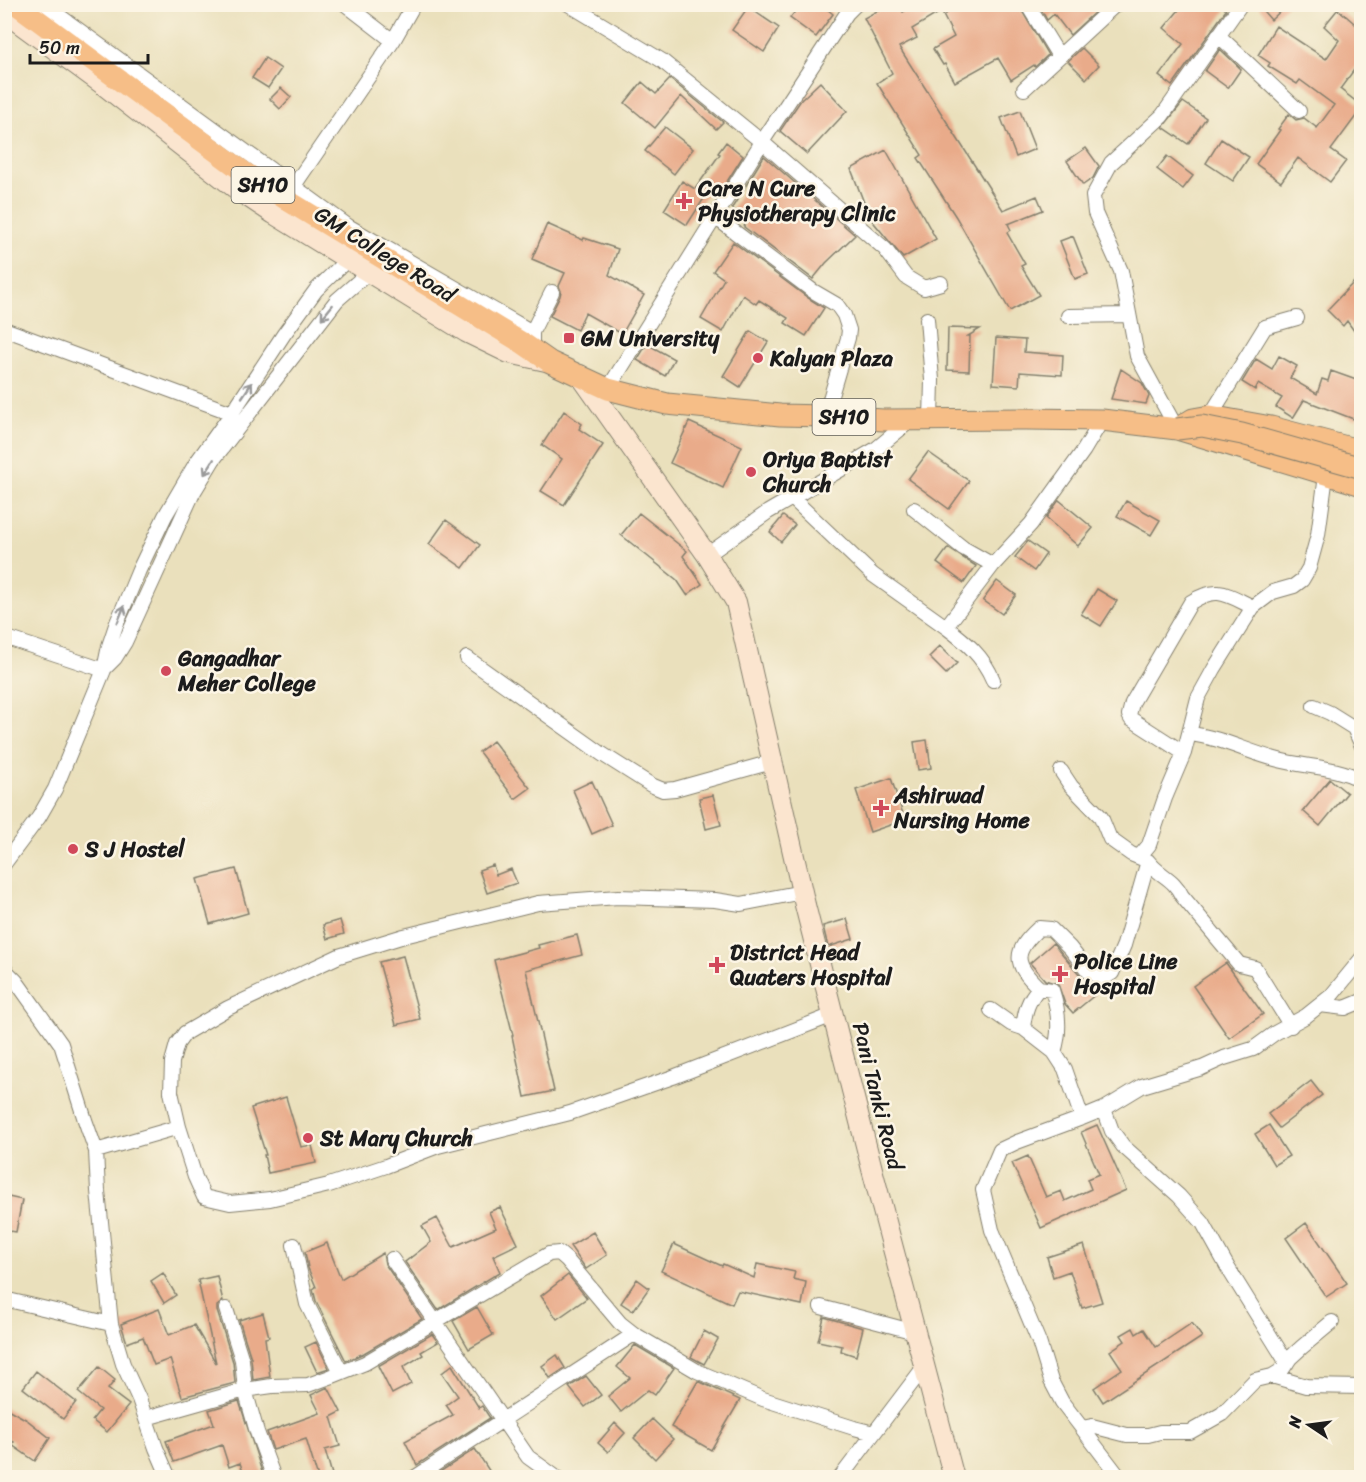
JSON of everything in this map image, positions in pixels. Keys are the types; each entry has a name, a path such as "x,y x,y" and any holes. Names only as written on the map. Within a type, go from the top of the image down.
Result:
{"main road":[{"name":"SH10","path":"16,4 244,172 290,202 529,341 550,362 609,389 667,404 780,416 883,420 1102,420 1177,429"},
{"path":"1177,429 1192,419 1210,416 1271,427 1362,451"},
{"path":"1177,429 1202,426 1242,434 1362,468"},
{"path":"1177,429 1362,485"}],"street":[{"path":"43,4 348,226 529,341 552,291"},
{"path":"345,4 393,41"},
{"path":"293,187 393,41 414,4"},
{"path":"568,4 661,60 762,142 885,249 906,277 924,288 941,284"},
{"path":"1027,4 1059,56"},
{"path":"1024,89 1116,4"},
{"path":"609,389 847,7"},
{"path":"1177,429 1137,356 1121,271 1095,213 1093,196 1110,163 1162,116 1218,35 1232,8"},
{"name":"GM College Road","path":"4,12 105,86 238,190 466,332 510,353 550,362"},
{"path":"1218,35 1299,111"},
{"path":"716,217 813,291 837,305 844,315 849,330 848,338 825,416"},
{"path":"4,864 39,817 55,789 104,670 116,625 139,570 196,463 316,290 348,259"},
{"path":"104,670 125,642 180,520 213,460 337,300 369,272"},
{"path":"1068,316 1129,315"},
{"path":"1210,416 1265,327 1298,318"},
{"path":"580,375 707,555 768,512 921,420 932,380 927,319"},
{"path":"4,329 232,413"},
{"path":"946,627 993,565 1030,524 1084,450 1102,420"},
{"path":"1054,1052 1058,1040 1058,1008 1052,990 1039,988 1021,966 1019,954 1025,940 1039,928 1051,929 1089,972 1104,978 1112,973 1124,945 1143,859 1184,753 1198,698 1252,607 1273,592 1294,585 1306,574 1318,535 1332,443"},
{"path":"792,498 873,575 963,639 979,655 993,680"},
{"path":"914,509 963,548 993,565"},
{"name":"Pani Tanki Road","path":"707,555 736,602 832,1015 954,1478"},
{"path":"1184,753 1131,718 1129,715 1132,703 1191,602 1202,595 1219,592 1252,607"},
{"path":"4,637 104,670"},
{"path":"467,658 602,754 663,790 675,789 772,762"},
{"path":"1314,706 1354,728 1362,746"},
{"path":"1189,734 1223,740 1276,760 1345,772 1362,780"},
{"path":"1061,771 1071,786 1101,817 1110,839 1177,884 1182,896 1239,964 1255,968 1291,1026"},
{"path":"802,892 741,904 715,900 618,897 538,903 404,936 339,956 228,1008 184,1033 177,1044 172,1062 171,1092 179,1127 204,1197 230,1203 270,1199 329,1185 438,1146 570,1113 673,1077 832,1015"},
{"path":"1120,1478 1062,1402 1051,1381 1039,1342 992,1230 983,1190 990,1170 1000,1150 1017,1142 1104,1109 1142,1086 1202,1068 1253,1049 1275,1033 1291,1026 1331,996 1362,958"},
{"path":"4,969 16,981 61,1044 96,1151 111,1324 123,1364 169,1478"},
{"path":"1023,1028 1025,1011 1031,997 1039,988"},
{"path":"1320,1005 1345,1008 1359,1005"},
{"path":"991,1010 1011,1024 1023,1028 1054,1052 1065,1069 1082,1118"},
{"path":"1104,1109 1112,1131 1123,1146 1179,1196 1203,1223 1287,1363"},
{"path":"96,1151 179,1127"},
{"path":"294,1245 307,1304 341,1372"},
{"path":"146,1418 245,1390 272,1386 308,1385 365,1363 549,1254 559,1253 620,1323 634,1334 697,1371 763,1399 874,1433"},
{"path":"392,1259 433,1322 472,1373 528,1457 557,1478"},
{"path":"4,1299 111,1324"},
{"path":"821,1307 915,1332"},
{"path":"226,1309 242,1360 245,1390 274,1478"},
{"path":"1082,1428 1092,1426 1127,1435 1148,1436 1160,1432 1190,1432 1222,1414 1256,1380 1272,1376 1282,1370 1316,1334 1332,1322"},
{"path":"414,1478 429,1474 503,1420 634,1334"},
{"path":"840,1478 924,1367"},
{"path":"1272,1376 1306,1386 1362,1387"}],"building":[{"path":"801,4 821,4 833,14 816,37 790,18"},
{"path":"890,4 899,4 903,12 917,4 932,4 937,14 912,29 917,38 899,47 1003,210 1037,196 1043,210 1008,224 1011,230 1007,233 1025,264 1021,266 1039,295 1010,311 956,217 918,158 922,155 877,83 892,73 864,18"},
{"path":"963,4 1018,4 1048,55 1035,67 1034,65 1011,80 998,58 955,82 933,49 954,37 943,15"},
{"path":"1038,4 1091,4 1096,11 1070,35 1054,14 1047,20"},
{"path":"1184,4 1220,4 1226,10 1172,86 1159,76 1183,44 1164,28"},
{"path":"1257,4 1288,4 1271,20"},
{"path":"748,7 779,28 764,52 732,30"},
{"path":"1338,9 1362,30 1362,59 1340,89 1362,108 1331,150 1346,161 1330,182 1298,158 1281,182 1256,164 1280,130 1278,129 1289,114 1296,120 1304,118 1317,128 1334,105 1300,80 1297,84 1268,66 1270,63 1258,55 1276,26 1326,59 1339,40 1324,26"},
{"path":"1082,48 1099,65 1086,79 1068,61"},
{"path":"1220,49 1241,69 1228,88 1205,71"},
{"path":"265,58 281,69 268,88 252,78"},
{"path":"670,79 723,122 716,129 681,96 655,128 625,103 642,82 656,94"},
{"path":"820,82 847,111 807,154 780,131 801,100"},
{"path":"281,88 291,97 280,109 270,99"},
{"path":"1183,102 1206,118 1188,144 1163,127"},
{"path":"1020,111 1035,149 1016,157 1001,118"},
{"path":"665,127 693,149 674,174 645,151"},
{"path":"1221,139 1249,157 1233,181 1206,163"},
{"path":"726,142 743,156 718,196 708,192 687,225 664,210 682,181 695,189"},
{"path":"1086,148 1099,166 1093,178 1083,185 1067,161"},
{"path":"886,150 936,239 903,258 870,218 851,169"},
{"path":"764,156 855,235 813,279 744,227 746,220 732,208"},
{"path":"1167,156 1193,176 1183,189 1157,169"},
{"path":"547,224 583,240 584,238 618,249 609,275 644,295 622,334 585,313 577,330 550,316 560,296 559,286 565,273 532,259"},
{"path":"1073,236 1088,274 1075,279 1060,241"},
{"path":"733,242 824,308 806,336 785,323 788,318 759,300 756,304 743,295 723,332 701,319 724,279 713,271"},
{"path":"1355,281 1362,288 1362,342 1347,321 1343,326 1327,310"},
{"path":"948,328 980,329 968,336 970,336 969,371 947,370"},
{"path":"750,331 768,342 740,387 723,376"},
{"path":"996,338 1025,340 1024,352 1063,355 1062,375 1020,372 1019,386 993,384"},
{"path":"647,344 674,359 665,376 637,360"},
{"path":"1279,356 1297,366 1290,378 1317,394 1322,379 1328,381 1331,371 1362,382 1362,404 1356,420 1304,400 1293,418 1276,407 1282,398 1258,384 1255,390 1242,382 1256,359 1272,369"},
{"path":"1121,369 1142,383 1149,396 1146,404 1111,399"},
{"path":"564,411 582,424 579,429 603,445 564,505 541,491 562,459 542,445"},
{"path":"689,422 742,446 723,488 670,463"},
{"path":"928,452 969,481 949,509 908,479"},
{"path":"1059,500 1093,528 1078,546 1046,518"},
{"path":"1126,501 1160,520 1151,535 1117,516"},
{"path":"639,513 687,551 683,556 702,584 687,595 677,580 621,535"},
{"path":"783,516 795,525 781,542 770,532"},
{"path":"446,520 480,545 463,568 429,544"},
{"path":"1028,541 1046,554 1034,571 1015,557"},
{"path":"948,548 976,566 964,583 937,563"},
{"path":"997,581 1016,595 1002,614 983,600"},
{"path":"1097,589 1117,601 1101,626 1081,614"},
{"path":"940,646 957,663 946,674 929,657"},
{"path":"927,740 931,768 918,770 914,742"},
{"path":"493,741 530,788 515,799 479,752"},
{"path":"891,778 905,820 870,832 856,790"},
{"path":"1330,779 1347,793 1320,826 1303,811"},
{"path":"592,781 612,825 592,834 573,790"},
{"path":"713,795 721,825 706,829 699,798"},
{"path":"493,865 496,875 511,869 517,883 487,893 479,870"},
{"path":"236,869 248,913 210,924 197,879"},
{"path":"847,919 853,939 828,947 823,926"},
{"path":"340,920 344,934 327,939 323,925"},
{"path":"577,935 582,955 526,970 554,1091 525,1097 513,1035 494,960"},
{"path":"1053,943 1096,994 1073,1013 1065,1004 1058,984 1045,980 1030,963"},
{"path":"403,956 420,1019 396,1025 379,962"},
{"path":"1226,963 1263,1014 1229,1038 1193,986"},
{"path":"1311,1081 1322,1095 1279,1128 1268,1114"},
{"path":"286,1097 301,1147 312,1145 316,1163 268,1173 264,1155 266,1155 251,1108"},
{"path":"1097,1125 1126,1190 1041,1228 1012,1163 1028,1156 1046,1197 1061,1191 1065,1201 1091,1189 1087,1179 1099,1174 1081,1132"},
{"path":"1269,1125 1289,1156 1274,1165 1255,1134"},
{"path":"4,1196 22,1200 16,1232 4,1230"},
{"path":"500,1207 518,1244 493,1256 500,1272 438,1310 405,1262 431,1242 422,1226 437,1218 453,1247 496,1228 489,1212"},
{"path":"1306,1223 1347,1283 1326,1297 1286,1238"},
{"path":"593,1232 607,1255 586,1269 570,1246"},
{"path":"327,1243 341,1279 383,1253 385,1264 422,1319 346,1361 316,1301 313,1289 316,1287 308,1268 305,1252"},
{"path":"674,1244 754,1278 757,1264 795,1272 793,1279 806,1282 802,1305 738,1291 732,1304 661,1271"},
{"path":"1084,1245 1102,1302 1082,1308 1070,1271 1053,1277 1047,1257"},
{"path":"163,1273 176,1295 164,1303 151,1281"},
{"path":"568,1275 587,1298 557,1319 541,1296"},
{"path":"217,1276 223,1301 217,1306 217,1311 233,1362 235,1383 182,1397 170,1359 154,1365 143,1337 127,1343 121,1324 159,1309 169,1335 194,1325 216,1363 198,1280"},
{"path":"637,1279 649,1288 633,1311 621,1303"},
{"path":"477,1307 493,1335 469,1349 453,1321"},
{"path":"263,1313 269,1337 265,1338 270,1377 253,1380 251,1358 239,1320"},
{"path":"824,1317 863,1328 856,1356 841,1351 842,1346 818,1341"},
{"path":"1192,1323 1202,1337 1103,1402 1094,1388 1122,1369 1110,1351 1125,1341 1121,1335 1133,1328 1136,1334 1144,1329 1156,1347"},
{"path":"704,1331 718,1339 704,1364 691,1357"},
{"path":"432,1334 438,1342 421,1352 423,1355 403,1367 411,1384 392,1394 378,1366"},
{"path":"316,1342 329,1368 317,1372 305,1347"},
{"path":"635,1345 674,1368 655,1395 648,1390 621,1412 608,1396 630,1378 617,1367"},
{"path":"557,1355 565,1368 550,1378 542,1366"},
{"path":"452,1365 479,1408 482,1406 490,1418 417,1465 405,1441 453,1415 446,1405 458,1396 442,1373"},
{"path":"99,1367 115,1380 108,1389 129,1405 107,1432 92,1420 100,1410 78,1392"},
{"path":"36,1371 76,1402 63,1419 23,1388"},
{"path":"586,1376 601,1395 585,1407 569,1387"},
{"path":"698,1381 740,1400 711,1450 671,1427"},
{"path":"328,1387 341,1412 331,1417 340,1446 325,1450 333,1478 318,1478 306,1439 273,1450 267,1432 320,1413 311,1395"},
{"path":"239,1401 264,1478 245,1478 240,1463 229,1467 222,1445 174,1462 166,1441 214,1424 209,1410"},
{"path":"4,1407 27,1420 50,1438 35,1461 12,1445 14,1442 4,1437"},
{"path":"652,1419 673,1439 655,1459 634,1438"},
{"path":"615,1423 625,1433 608,1452 598,1443"},
{"path":"475,1449 490,1472 482,1478 437,1478 435,1475"}],"place":[{"name":"Care N Cure Physiotherapy Clinic","path":"684,201"},
{"name":"GM University","path":"569,338"},
{"name":"Kalyan Plaza","path":"758,358"},
{"name":"Oriya Baptist Church","path":"751,472"},
{"name":"Gangadhar Meher College","path":"166,671"},
{"name":"Ashirwad Nursing Home","path":"881,808"},
{"name":"S J Hostel","path":"73,849"},
{"name":"District Head Quaters Hospital","path":"717,965"},
{"name":"Police Line Hospital","path":"1060,974"},
{"name":"St Mary Church","path":"308,1138"}]}
